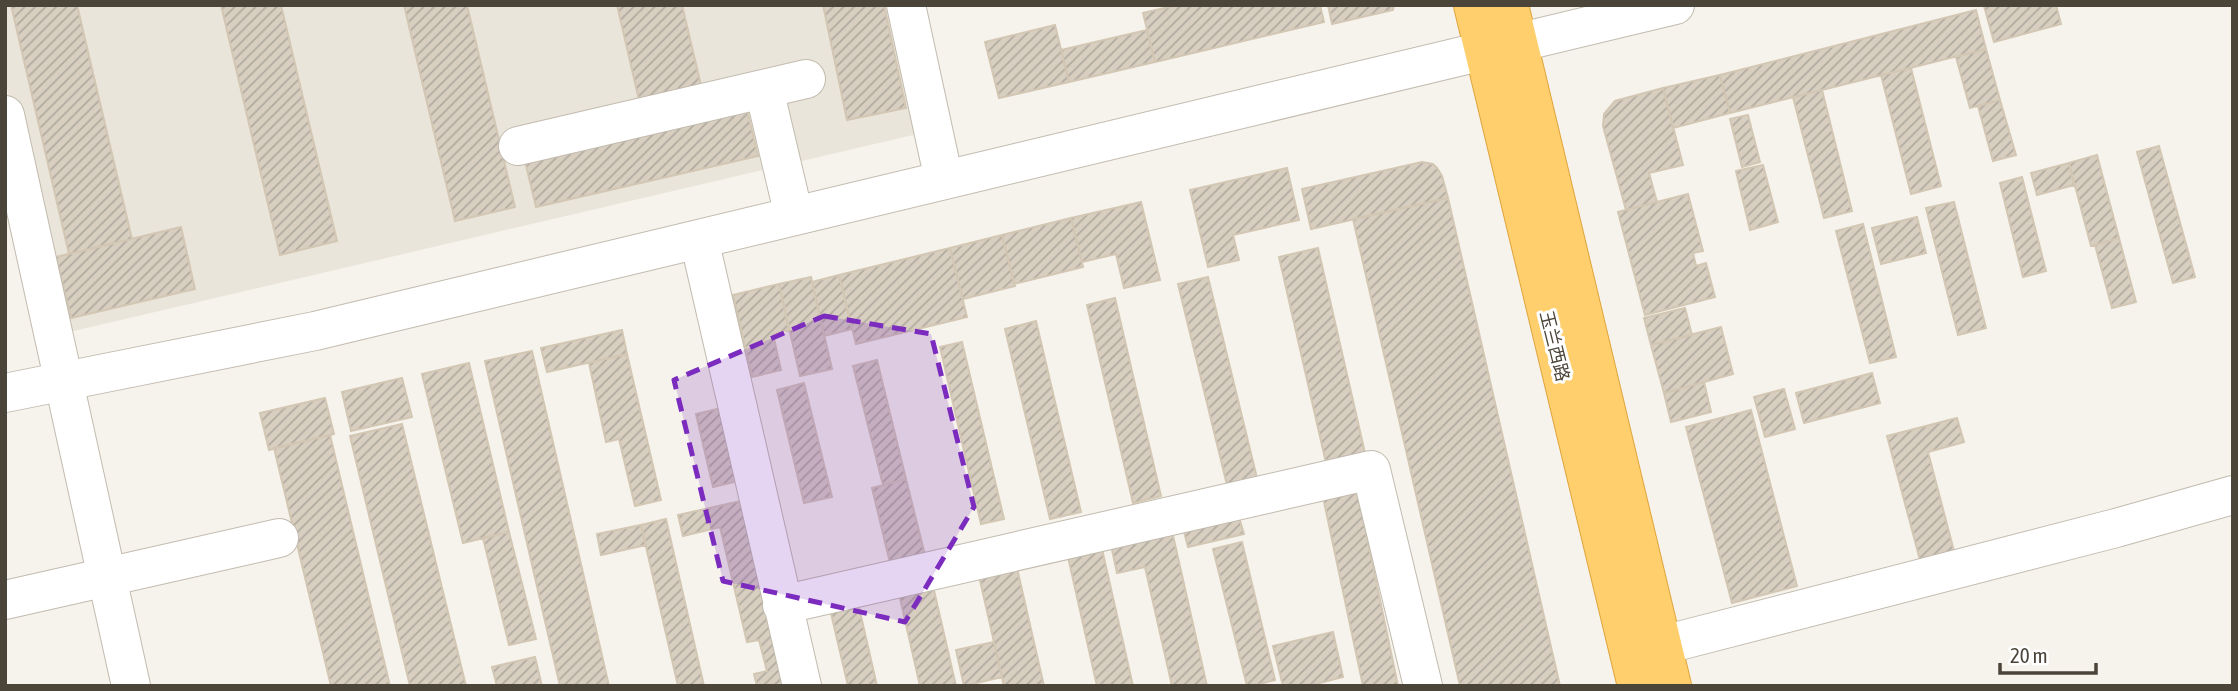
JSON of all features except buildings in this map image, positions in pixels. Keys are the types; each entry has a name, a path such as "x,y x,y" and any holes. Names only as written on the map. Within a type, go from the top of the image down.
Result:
{"highway":[{"name":"玉兰西路","path":"1474,5 1501,47 1672,686"},
{"name":"玉兰西路","path":"1509,5 1501,47 1637,686"}],"street":[{"path":"906,5 944,180"},
{"path":"5,394 315,331 1675,5"},
{"path":"518,146 806,79"},
{"path":"764,89 794,216"},
{"path":"8,137 131,686"},
{"path":"699,239 802,686"},
{"path":"782,605 1371,470 1423,686"},
{"path":"1663,645 2116,528 2233,495"},
{"path":"5,600 279,538"}],"highlighted area":[{"path":"824,316 931,334 974,507 905,622 723,581 674,380"}],"shaded area":[{"path":"5,5 896,5 926,132 65,333 5,79"}]}
